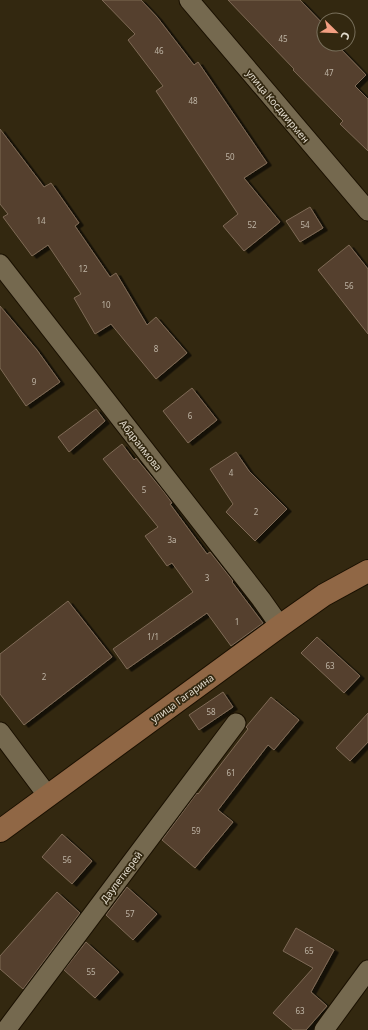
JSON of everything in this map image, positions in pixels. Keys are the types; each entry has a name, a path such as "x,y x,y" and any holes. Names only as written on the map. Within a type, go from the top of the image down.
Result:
{"main road":[{"name":"улица Гагарина","path":"0,831 280,626 324,595 368,571"}],"street":[{"name":"улица Косдиирмен","path":"189,0 368,211"},
{"name":"Абдраимова","path":"0,264 261,599 280,626"},
{"name":"Даулеткерей","path":"6,1030 236,723"},
{"path":"0,732 48,796"},
{"path":"324,1030 368,970"}],"building":[{"path":"102,0 141,0 157,17 194,65 198,62 267,163 244,178 280,222 244,251 223,226 238,214 156,91 163,86 128,40 135,34"},
{"path":"228,0 300,0 316,17 316,52 344,52 366,75 355,86 368,99 368,151 340,124 343,121 293,70 294,69"},
{"path":"0,129 44,187 51,183 79,223 75,226 110,277 116,273 147,325 156,317 187,353 156,379 111,324 95,334 74,298 81,294 48,245 32,256 3,217 8,214 0,204"},
{"path":"310,207 323,228 300,242 286,221"},
{"path":"349,245 368,269 368,334 318,270"},
{"path":"0,306 37,350 60,382 26,406 0,368"},
{"path":"192,388 217,420 188,443 163,411"},
{"path":"96,409 105,421 69,452 58,437"},
{"path":"122,444 134,460 136,458 164,492 172,503 170,504 207,554 210,552 263,623 231,646 207,613 127,669 113,649 193,592 172,563 167,566 145,536 158,527 103,459"},
{"path":"236,452 249,471 287,509 255,541 226,512 233,504 210,469"},
{"path":"68,601 112,657 24,725 0,694 0,654"},
{"path":"317,637 360,676 344,693 301,653"},
{"path":"223,692 233,707 199,730 189,715"},
{"path":"271,697 299,720 274,750 268,745 218,810 233,822 195,868 162,840 248,729 246,727"},
{"path":"368,713 368,742 350,761 336,748"},
{"path":"62,834 92,861 72,884 42,857"},
{"path":"127,887 157,914 133,940 106,915"},
{"path":"57,892 80,913 23,989 0,969 0,956"},
{"path":"296,928 334,950 311,992 327,1006 306,1030 293,1030 273,1013 313,968 283,951"},
{"path":"86,942 119,972 95,998 64,970"}]}
